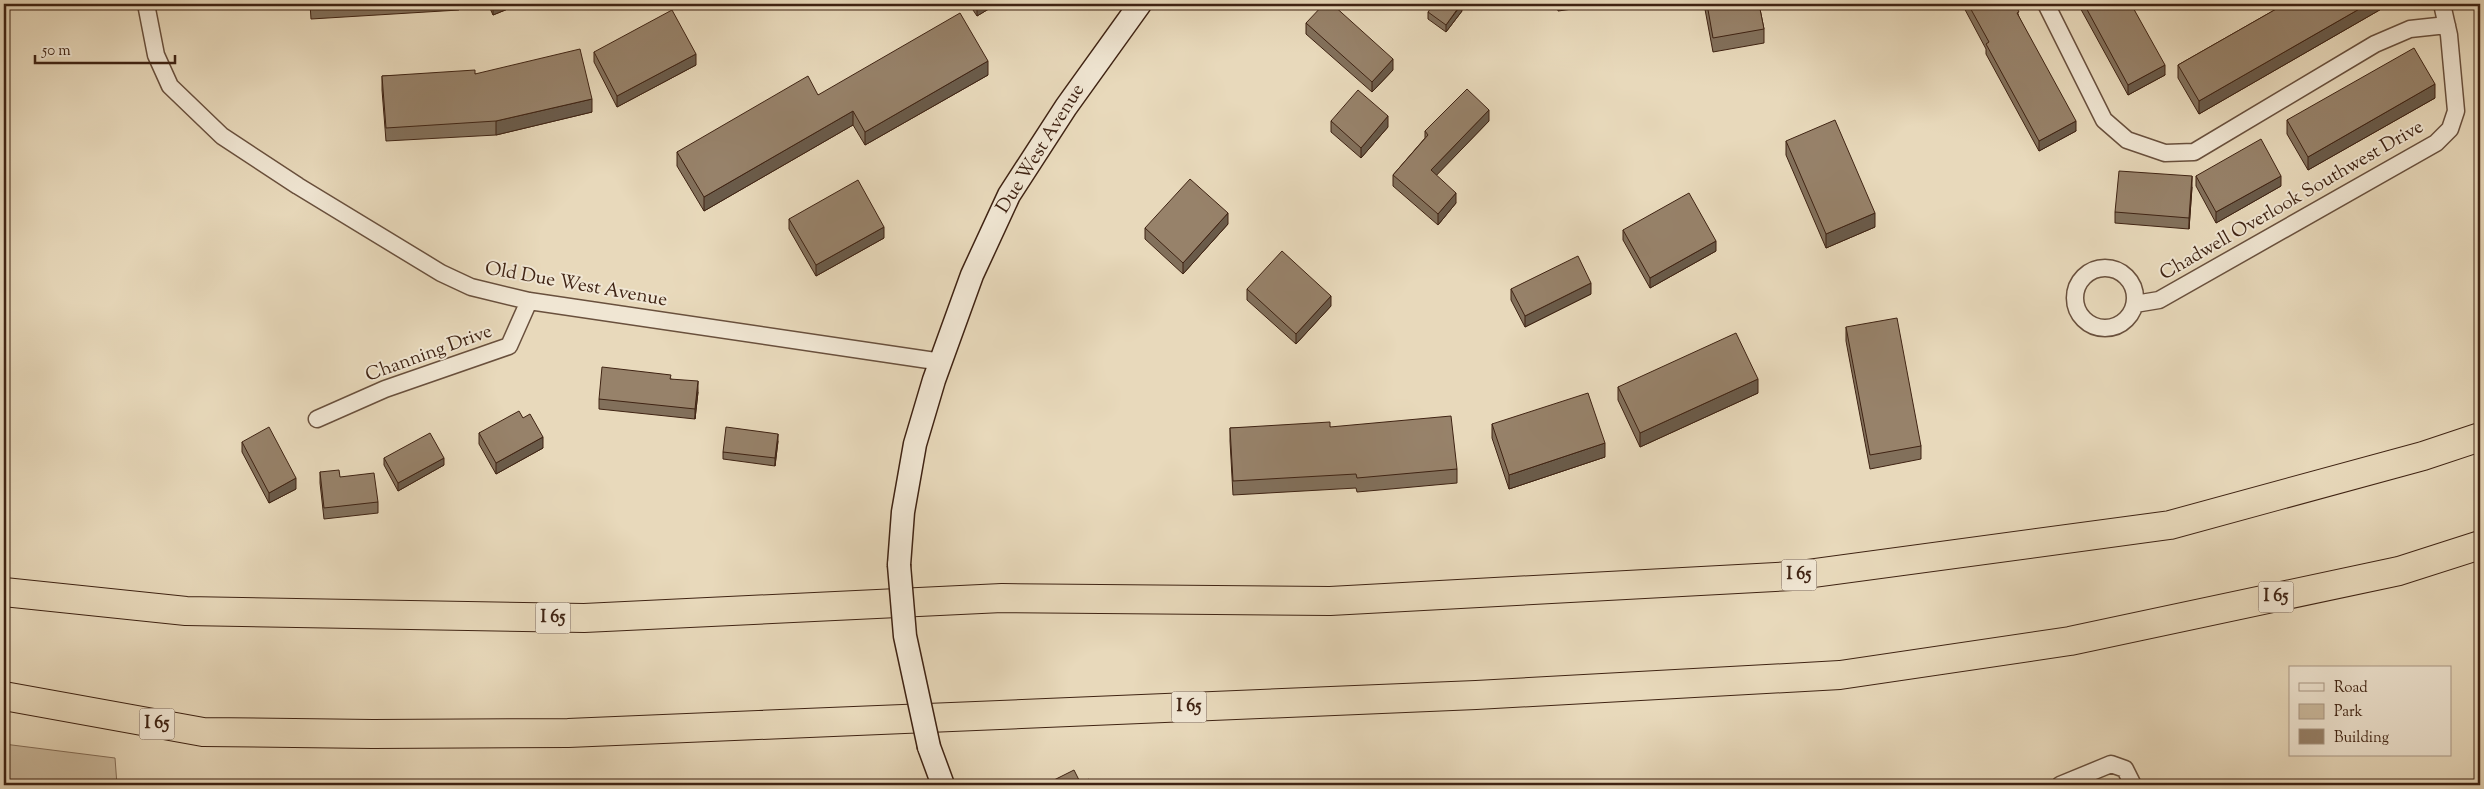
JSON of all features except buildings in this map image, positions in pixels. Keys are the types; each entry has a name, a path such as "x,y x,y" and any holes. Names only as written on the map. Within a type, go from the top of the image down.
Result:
{"highway":[{"name":"I 65","path":"4,592 186,610 584,618 1002,598 1330,601 1792,576 2170,525 2423,456 2480,437"},
{"name":"I 65","path":"6,697 203,732 373,734 558,733 1476,695 1840,676 2070,640 2399,571 2480,545"}],"main road":[{"name":"Due West Avenue","path":"943,785 929,747 904,636 899,565 903,512 915,444 934,380 972,275 1009,195 1076,92 1140,4"}],"street":[{"name":"Old Due West Avenue","path":"146,4 156,55 170,86 222,136 298,186 441,273 471,286 530,301 942,362"},
{"path":"2046,4 2104,120 2127,140 2165,153 2194,152 2375,44 2410,29 2447,24"},
{"name":"Chadwell Overlook Southwest Drive","path":"2135,304 2158,300 2436,144 2450,129 2456,111 2447,24 2442,4"},
{"name":"Channing Drive","path":"317,419 385,389 509,346 530,301"},
{"path":"2060,785 2111,764 2125,769 2133,785"}],"green space":[{"path":"4,744 115,758 117,785 4,785"}]}
